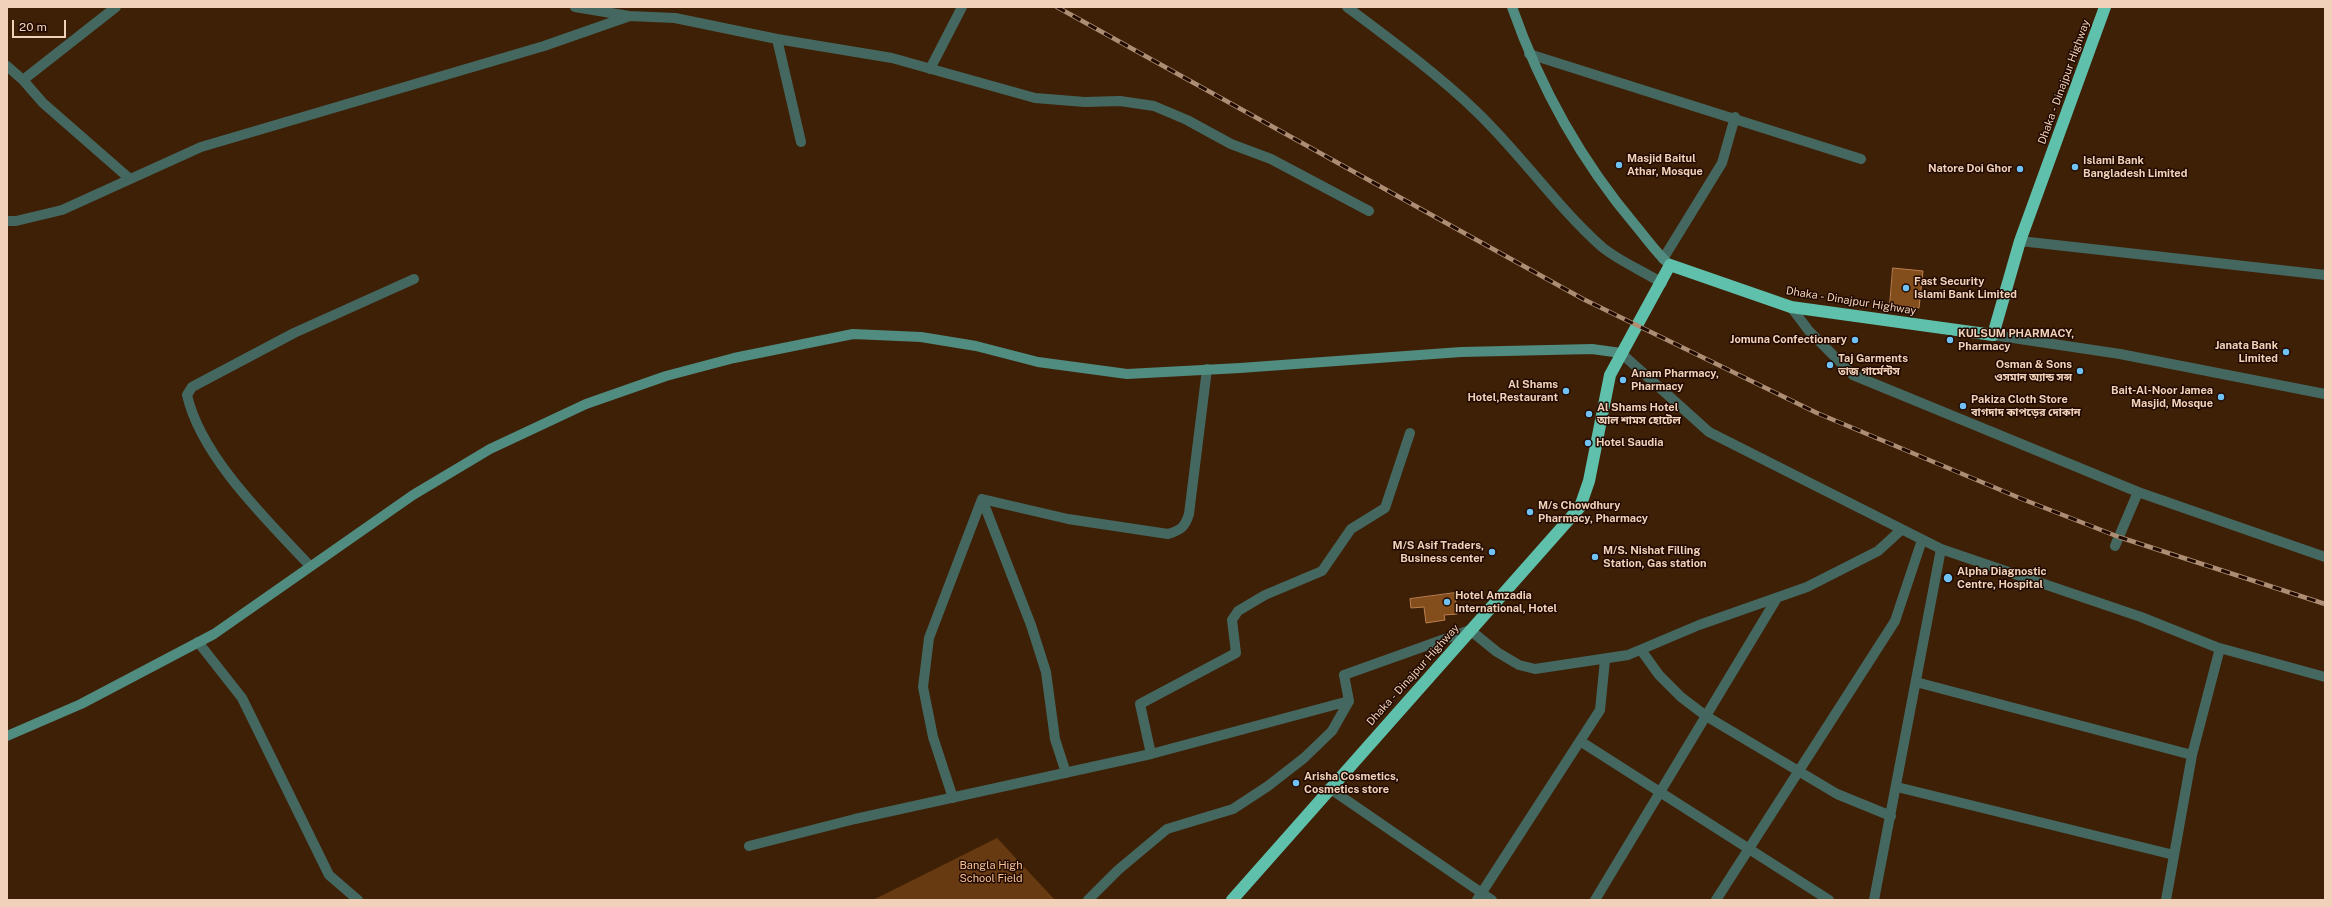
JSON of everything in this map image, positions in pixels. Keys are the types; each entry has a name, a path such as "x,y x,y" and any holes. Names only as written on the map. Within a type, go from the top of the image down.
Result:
{"highway":[{"name":"Dhaka - Dinajpur Highway","path":"1232,900 1329,788 1580,507 1589,481 1610,375 1621,353 1662,283 1667,262 1791,307 1993,335 2020,241 2105,7"}],"street":[{"path":"23,80 116,7"},
{"path":"575,7 629,16 675,18 777,39 892,58 1035,98 1085,102 1120,101 1154,106 1187,120 1231,144 1271,159 1369,211"},
{"path":"930,69 962,7"},
{"path":"1347,7 1439,78 1476,111 1508,144 1580,226 1604,248 1662,283"},
{"path":"1512,7 1529,54 1557,112 1611,196 1667,262 1722,163 1735,118"},
{"path":"7,221 16,221 62,210 201,147 544,46 629,16"},
{"path":"777,39 801,142"},
{"path":"1529,54 1861,159"},
{"path":"7,66 23,80 43,103 130,179"},
{"path":"2020,241 2325,276"},
{"path":"310,566 228,475 191,411 187,395 192,387 294,333 414,279"},
{"path":"1791,307 1809,331 1853,375 2138,492 2325,557"},
{"path":"7,736 81,704 214,634 413,495 490,449 586,404 666,376 734,358 853,334 921,337 976,346 1038,362 1127,374 1461,352 1592,349 1621,353 1709,432 1941,549 2141,617 2220,648 2325,677"},
{"path":"1993,335 2120,354 2325,394"},
{"path":"982,500 1076,520 1168,534 1180,530 1186,524 1189,514 1207,369"},
{"path":"1151,754 1140,704 1236,653 1232,620 1238,612 1264,595 1322,571 1351,529 1385,508 1410,433"},
{"path":"2115,546 2138,492"},
{"path":"982,500 1013,582 1032,625 1046,672 1055,739 1066,773"},
{"path":"953,798 933,737 923,687 929,638 982,500"},
{"path":"1088,900 1118,870 1166,829 1232,809 1304,758 1332,731 1349,701 1344,675 1470,630 1497,652 1524,667 1535,669 1605,660 1641,650 1699,625 1807,587 1878,551 1901,530"},
{"path":"1716,900 1895,621 1922,540"},
{"path":"1873,898 1897,787 1941,549"},
{"path":"1595,900 1777,598"},
{"path":"198,642 242,698 329,875 358,900"},
{"path":"2166,900 2192,755 2220,648"},
{"path":"1641,650 1659,675 1681,697 1706,716 1837,794 1891,816"},
{"path":"1479,897 1600,710 1605,660"},
{"path":"1916,682 2192,755"},
{"path":"749,846 855,819 1151,754 1349,701"},
{"path":"1580,741 1828,900"},
{"path":"1897,787 2174,855"},
{"path":"1329,788 1479,897 1492,900"}],"green space":[{"name":"Bangla High School Field","path":"997,838 1055,900 873,900"}],"building":[{"name":"Fast Security Islami Bank Limited","path":"1893,268 1923,271 1919,308 1890,305"},
{"path":"1455,593 1457,614 1444,615 1445,620 1426,623 1424,607 1411,608 1410,599"}],"railway":[{"path":"1057,7 1583,299 1817,413 2022,499 2119,537 2325,604"}],"place":[{"name":"Masjid Baitul Athar, Mosque","path":"1619,165"},
{"name":"Islami Bank Bangladesh Limited","path":"2075,167"},
{"name":"Natore Doi Ghor","path":"2020,169"},
{"name":"Fast Security Islami Bank Limited","path":"1906,288"},
{"name":"Jomuna Confectionary","path":"1855,340"},
{"name":"KULSUM PHARMACY, Pharmacy","path":"1950,340"},
{"name":"Janata Bank Limited","path":"2286,352"},
{"name":"Taj Garments তাজ গার্মেন্টস","path":"1830,365"},
{"name":"Osman & Sons ওসমান অ্যান্ড সন্স","path":"2080,371"},
{"name":"Anam Pharmacy, Pharmacy","path":"1623,380"},
{"name":"Al Shams Hotel,Restaurant","path":"1566,391"},
{"name":"Bait-Al-Noor Jamea Masjid, Mosque","path":"2221,397"},
{"name":"Pakiza Cloth Store বাগদাদ কাপড়ের দোকান","path":"1963,406"},
{"name":"Al Shams Hotel আল শামস হোটেল","path":"1589,414"},
{"name":"Hotel Saudia","path":"1588,443"},
{"name":"M/s Chowdhury Pharmacy, Pharmacy","path":"1530,512"},
{"name":"M/S Asif Traders, Business center","path":"1492,552"},
{"name":"M/S. Nishat Filling Station, Gas station","path":"1595,557"},
{"name":"Alpha Diagnostic Centre, Hospital","path":"1948,578"},
{"name":"Hotel Amzadia International, Hotel","path":"1447,602"},
{"name":"Arisha Cosmetics, Cosmetics store","path":"1296,783"}]}
